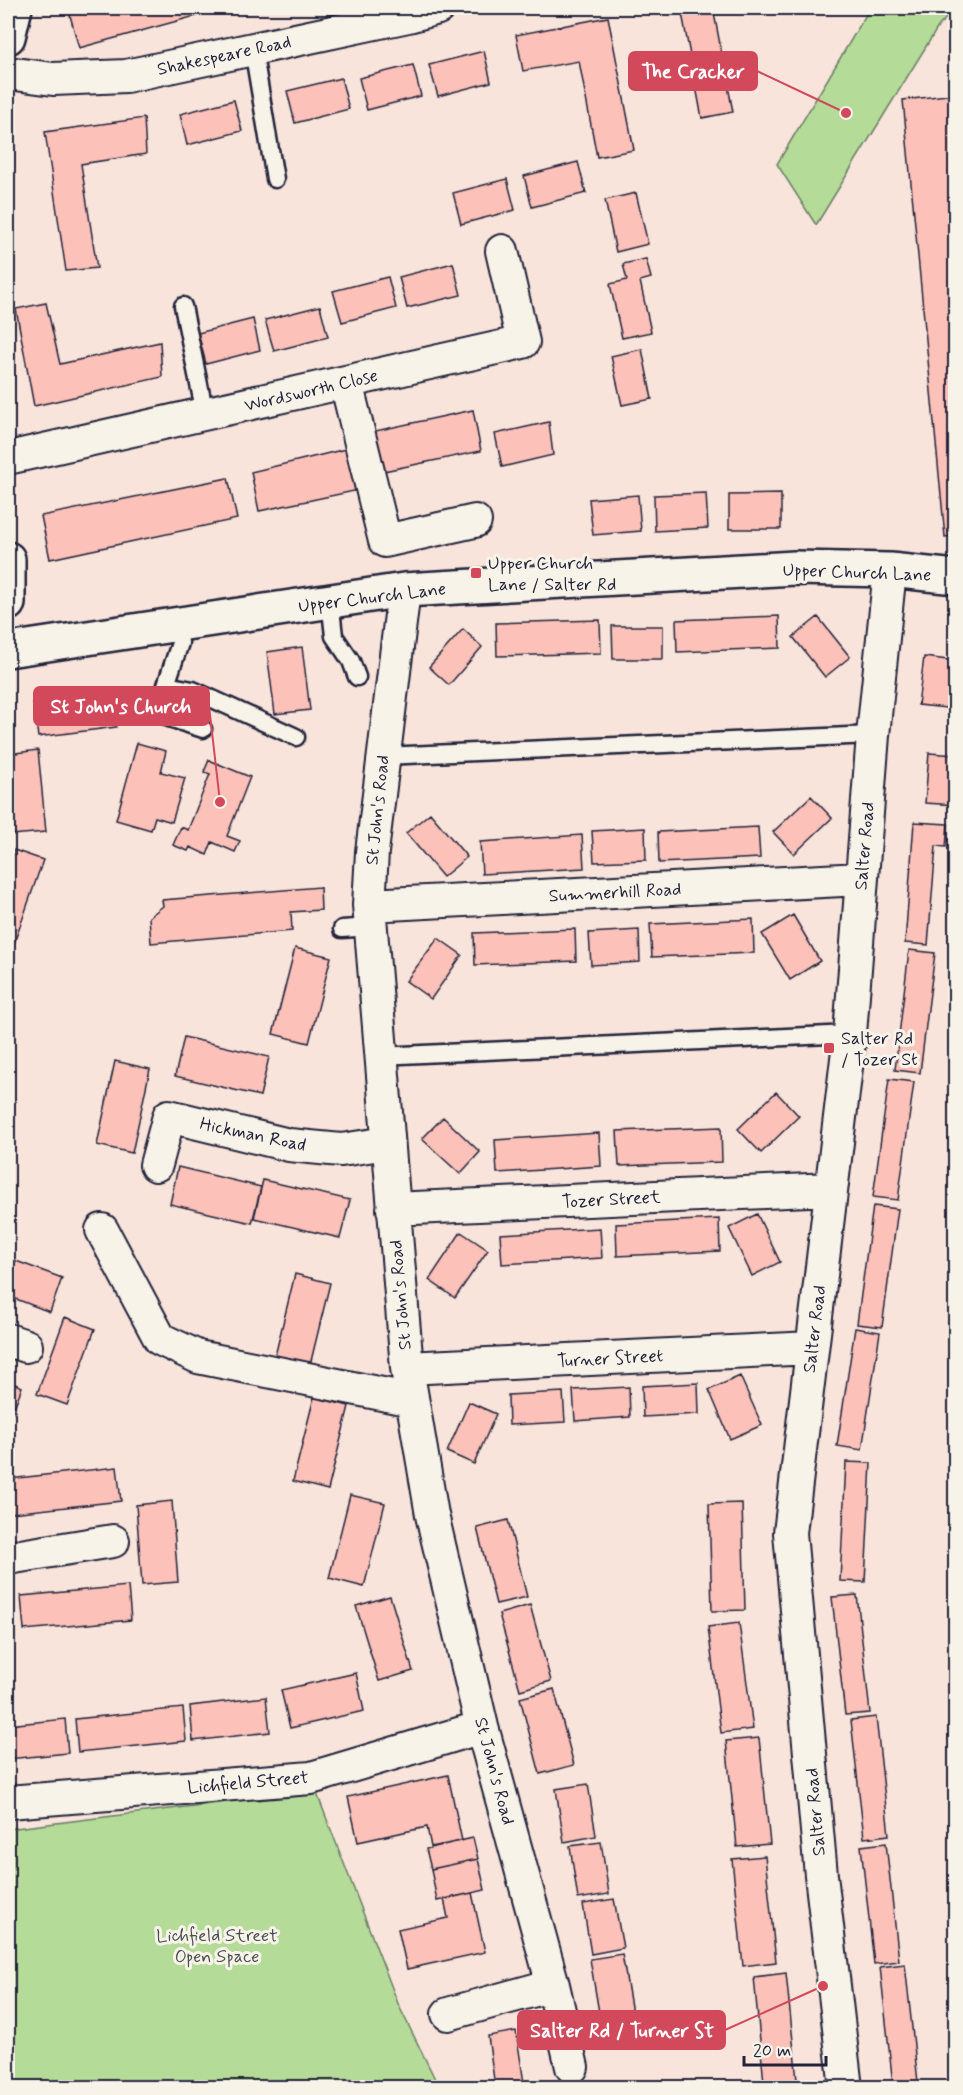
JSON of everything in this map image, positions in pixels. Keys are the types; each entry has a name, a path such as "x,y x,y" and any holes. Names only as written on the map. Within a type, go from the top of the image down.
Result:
{"main road":[{"path":"8,37 15,8"},
{"path":"8,559 8,606 12,649"},
{"name":"Upper Church Lane","path":"12,649 177,622 404,590 582,578 795,568 890,570 956,577"}],"street":[{"name":"Shakespeare Road","path":"8,72 53,78 126,76 438,8"},
{"name":"Wordsworth Close","path":"8,458 523,342 502,251"},
{"path":"346,382 385,540 476,521"},
{"name":"Salter Road","path":"846,2088 820,1863 790,1533 850,1034 873,735 890,570"},
{"name":"St John's Road","path":"404,590 360,920 380,1056 407,1368 432,1515 483,1727 553,1985 572,2067"},
{"name":"Summerhill Road","path":"360,920 861,879"},
{"name":"Hickman Road","path":"156,1165 169,1116 289,1145 341,1150 388,1143"},
{"name":"Tozer Street","path":"393,1209 830,1189"},
{"path":"102,1230 160,1339 198,1357 412,1400"},
{"name":"Turner Street","path":"407,1368 812,1348"},
{"path":"8,1558 112,1541"},
{"name":"Lichfield Street","path":"8,1802 311,1778 483,1727"},
{"path":"448,2014 553,1985"}],"lane":[{"path":"253,49 275,179"},
{"path":"183,306 205,414"},
{"path":"330,600 334,636 351,661 357,677"},
{"path":"177,622 180,643 166,685 169,718 203,729"},
{"path":"166,685 193,690 296,737"},
{"path":"383,756 873,735"},
{"path":"380,1056 850,1034"}],"green space":[{"path":"870,8 955,8 938,27 816,225 777,164"},
{"name":"Lichfield Street Open Space","path":"316,1791 399,2006 439,2087 8,2087 8,1829"}],"building":[{"path":"68,8 209,8 210,12 79,48"},
{"path":"681,8 713,8 733,112 702,118"},
{"path":"608,17 634,150 597,157 579,61 523,71 516,35"},
{"path":"484,51 491,82 438,96 429,65"},
{"path":"413,65 421,96 367,110 359,78"},
{"path":"341,78 349,109 295,123 287,91"},
{"path":"956,94 956,536 945,537 903,100"},
{"path":"234,100 242,131 187,145 180,114"},
{"path":"144,118 146,154 81,164 97,268 66,271 45,132"},
{"path":"578,162 586,193 532,207 524,176"},
{"path":"507,179 515,210 461,224 453,193"},
{"path":"636,193 648,244 616,252 605,200"},
{"path":"646,259 651,278 640,281 651,332 622,338 610,284 627,280 623,264"},
{"path":"453,263 461,295 407,308 399,277"},
{"path":"388,277 396,308 342,322 333,291"},
{"path":"46,303 60,364 160,342 162,377 34,406 16,309"},
{"path":"320,306 328,337 274,351 265,320"},
{"path":"253,319 260,350 206,364 198,333"},
{"path":"642,349 652,399 622,405 611,356"},
{"path":"473,410 481,451 374,473 366,433"},
{"path":"549,422 553,455 502,467 495,434"},
{"path":"350,448 359,490 259,511 251,472"},
{"path":"228,478 237,519 50,559 41,516"},
{"path":"706,493 708,528 655,531 654,495"},
{"path":"781,494 781,529 729,529 729,495"},
{"path":"638,495 641,531 593,535 589,499"},
{"path":"779,616 780,648 677,652 676,620"},
{"path":"818,617 850,657 825,677 793,637"},
{"path":"600,620 601,653 497,656 496,623"},
{"path":"612,626 663,626 663,659 613,659"},
{"path":"463,629 482,647 449,685 429,667"},
{"path":"302,647 310,710 275,714 267,652"},
{"path":"924,657 956,661 956,709 918,705"},
{"path":"111,692 116,727 38,737 33,702"},
{"path":"137,743 166,751 161,772 185,778 172,822 155,817 151,830 116,820"},
{"path":"38,750 46,832 11,835 8,754"},
{"path":"929,753 956,755 956,805 925,803"},
{"path":"209,760 250,777 227,836 240,841 235,852 212,842 207,855 190,847 188,851 173,845 181,827 188,830 210,774 204,772"},
{"path":"811,796 832,818 794,854 773,832"},
{"path":"430,813 467,857 443,877 406,833"},
{"path":"914,822 948,824 946,847 936,846 928,945 905,943"},
{"path":"758,827 760,858 659,863 658,832"},
{"path":"645,828 646,860 594,862 592,831"},
{"path":"582,835 584,868 482,874 480,842"},
{"path":"14,850 43,860 8,961 8,869"},
{"path":"320,887 321,910 291,912 292,931 151,943 149,917 163,906 162,900"},
{"path":"793,915 820,961 790,980 762,934"},
{"path":"753,919 754,953 652,957 650,924"},
{"path":"575,929 576,961 475,965 474,933"},
{"path":"639,930 640,962 591,965 589,933"},
{"path":"438,938 462,955 431,999 406,981"},
{"path":"295,948 331,957 309,1043 273,1034"},
{"path":"909,950 935,953 920,1073 895,1070"},
{"path":"184,1037 269,1057 260,1096 175,1076"},
{"path":"115,1061 150,1069 132,1153 97,1145"},
{"path":"889,1079 914,1082 898,1200 873,1197"},
{"path":"776,1092 799,1116 761,1153 738,1129"},
{"path":"443,1117 480,1152 460,1174 422,1139"},
{"path":"721,1127 722,1162 619,1166 617,1131"},
{"path":"599,1133 601,1166 497,1173 495,1140"},
{"path":"178,1167 261,1187 252,1223 170,1204"},
{"path":"263,1180 350,1200 340,1238 254,1218"},
{"path":"873,1206 898,1209 882,1327 857,1324"},
{"path":"757,1214 780,1262 752,1276 729,1228"},
{"path":"719,1219 720,1251 617,1256 616,1224"},
{"path":"600,1228 602,1258 502,1264 500,1234"},
{"path":"461,1232 488,1250 455,1298 429,1280"},
{"path":"8,1258 62,1278 50,1312 8,1296"},
{"path":"295,1274 330,1283 310,1365 275,1356"},
{"path":"65,1317 95,1329 67,1405 37,1394"},
{"path":"855,1328 880,1332 862,1450 837,1446"},
{"path":"740,1376 762,1425 730,1439 709,1390"},
{"path":"8,1381 22,1387 9,1421 8,1421"},
{"path":"698,1383 699,1414 643,1417 642,1386"},
{"path":"629,1387 630,1417 575,1421 573,1390"},
{"path":"563,1392 565,1422 509,1425 508,1395"},
{"path":"314,1397 349,1406 328,1490 293,1481"},
{"path":"469,1402 496,1414 474,1464 447,1452"},
{"path":"846,1462 871,1463 865,1582 840,1581"},
{"path":"117,1467 121,1501 12,1513 9,1479"},
{"path":"350,1495 385,1503 364,1587 329,1578"},
{"path":"172,1501 178,1582 142,1585 136,1505"},
{"path":"742,1503 745,1610 712,1611 709,1504"},
{"path":"508,1520 527,1597 496,1604 477,1528"},
{"path":"128,1586 131,1620 24,1630 21,1596"},
{"path":"857,1595 870,1713 845,1715 832,1597"},
{"path":"390,1596 413,1671 379,1681 356,1606"},
{"path":"530,1605 551,1681 520,1690 499,1614"},
{"path":"739,1623 753,1729 721,1733 708,1627"},
{"path":"356,1673 364,1711 290,1728 281,1690"},
{"path":"554,1689 574,1765 540,1774 520,1698"},
{"path":"266,1697 270,1732 193,1741 190,1706"},
{"path":"183,1708 186,1741 78,1752 75,1719"},
{"path":"876,1717 889,1835 864,1838 851,1720"},
{"path":"65,1719 68,1753 8,1759 8,1725"},
{"path":"759,1738 770,1844 737,1847 726,1741"},
{"path":"448,1775 462,1841 431,1847 427,1827 358,1842 348,1797"},
{"path":"588,1784 596,1836 564,1842 556,1789"},
{"path":"473,1838 478,1859 431,1869 426,1849"},
{"path":"601,1842 609,1894 578,1899 570,1846"},
{"path":"886,1843 899,1961 874,1964 861,1846"},
{"path":"765,1856 776,1962 743,1966 732,1859"},
{"path":"478,1859 485,1890 437,1901 431,1869"},
{"path":"472,1893 485,1952 407,1969 398,1929 448,1918 444,1899"},
{"path":"614,1899 623,1948 591,1954 583,1904"},
{"path":"622,1954 635,2030 603,2036 590,1959"},
{"path":"905,1964 918,2082 893,2085 880,1967"},
{"path":"786,1973 797,2080 764,2083 754,1977"},
{"path":"516,2031 524,2083 495,2087 488,2036"}],"place":[{"name":"The Cracker","path":"846,113"},
{"name":"Upper Church Lane / Salter Rd","path":"476,573"},
{"name":"St John's Church","path":"220,802"},
{"name":"Salter Rd / Tozer St","path":"829,1048"},
{"name":"Salter Rd / Turner St","path":"823,1986"}]}
